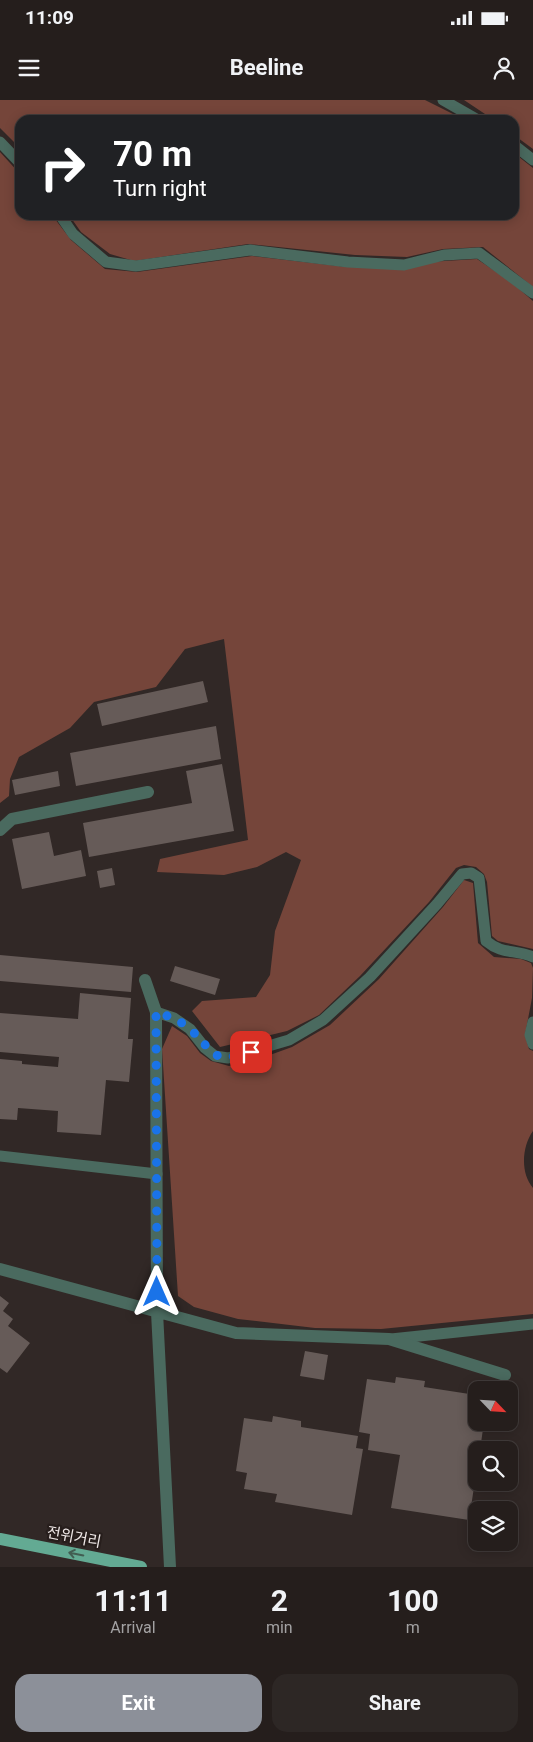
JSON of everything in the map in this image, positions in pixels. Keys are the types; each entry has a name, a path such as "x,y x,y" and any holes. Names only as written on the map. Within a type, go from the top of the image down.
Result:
{"main road":[{"name":"전위거리","path":"0,1539 141,1567"}],"street":[{"path":"0,830 12,819 148,792"},
{"path":"145,980 156,1012 157,1312 170,1567"},
{"path":"0,1270 236,1332 389,1339 505,1375"}],"lane":[{"path":"443,100 469,115"},
{"path":"0,142 15,158"},
{"path":"519,149 533,160"},
{"path":"63,220 73,234 106,262 136,266 250,250 348,262 404,264 444,254 479,253 533,293"},
{"path":"156,1012 174,1018 190,1029 205,1048 216,1056 228,1058 289,1040 323,1020 370,977 462,874 471,873 479,878 486,941 497,950 533,957"},
{"path":"533,1022 530,1035 533,1044"},
{"path":"0,1156 156,1174"},
{"path":"389,1339 533,1324"}],"shaded area":[{"path":"0,100 425,100 455,115 15,115 15,143 0,128"},
{"path":"464,100 533,100 533,149 519,139 519,115 486,115"},
{"path":"0,152 15,168 15,220 56,220 71,240 105,269 137,272 252,256 347,267 477,259 511,282 533,301 533,949 498,941 492,936 487,882 484,874 476,867 464,865 456,868 429,902 360,976 319,1015 287,1031 220,1047 192,1011 202,1001 256,997 270,975 275,931 301,860 286,852 257,867 224,875 157,872 160,859 248,840 224,639 185,649 156,687 94,702 70,728 19,757 10,779 9,796 0,803"},
{"path":"519,157 533,168 533,287 483,247 443,249 407,257 355,255 248,244 134,261 110,254 81,232 73,220 519,220"},
{"path":"464,880 473,883 478,943 494,957 521,959 531,963 533,968 532,998 525,1035 529,1049 533,1051 533,1131 529,1137 525,1152 524,1167 533,1188 533,1314 381,1329 315,1328 238,1319 194,1307 178,1296 162,1049 172,1026 187,1036 200,1053 211,1061 229,1066 253,1061 292,1047 330,1025 379,979 443,907"}],"building":[{"path":"203,681 208,702 102,726 97,704"},
{"path":"216,726 221,759 76,786 70,753"},
{"path":"222,764 234,831 89,857 83,823 192,803 186,771"},
{"path":"58,771 60,786 15,795 12,780"},
{"path":"49,832 54,856 81,850 86,876 22,889 12,839"},
{"path":"112,868 115,885 100,888 97,871"},
{"path":"0,955 133,967 131,992 0,981"},
{"path":"175,966 220,979 215,995 170,981"},
{"path":"80,993 131,998 128,1039 133,1039 129,1082 106,1080 101,1135 57,1132 58,1111 18,1108 17,1120 0,1119 0,1059 22,1061 22,1064 58,1067 59,1057 0,1052 0,1013 78,1019"},
{"path":"0,1296 9,1303 3,1311 13,1319 8,1326 30,1343 7,1373 0,1368"},
{"path":"305,1351 328,1355 324,1380 300,1376"},
{"path":"396,1377 425,1381 424,1387 468,1394 468,1431 483,1431 481,1441 468,1441 468,1491 473,1491 472,1501 468,1501 468,1520 391,1508 400,1455 368,1450 370,1434 359,1432 367,1379 395,1383"},
{"path":"273,1416 301,1421 301,1427 358,1436 356,1448 363,1449 352,1515 275,1502 277,1494 244,1489 247,1473 236,1471 244,1418 272,1422"}],"route":[{"path":"157,1292 156,1012 174,1018 190,1029 205,1048 216,1056 228,1058 251,1052"}]}
